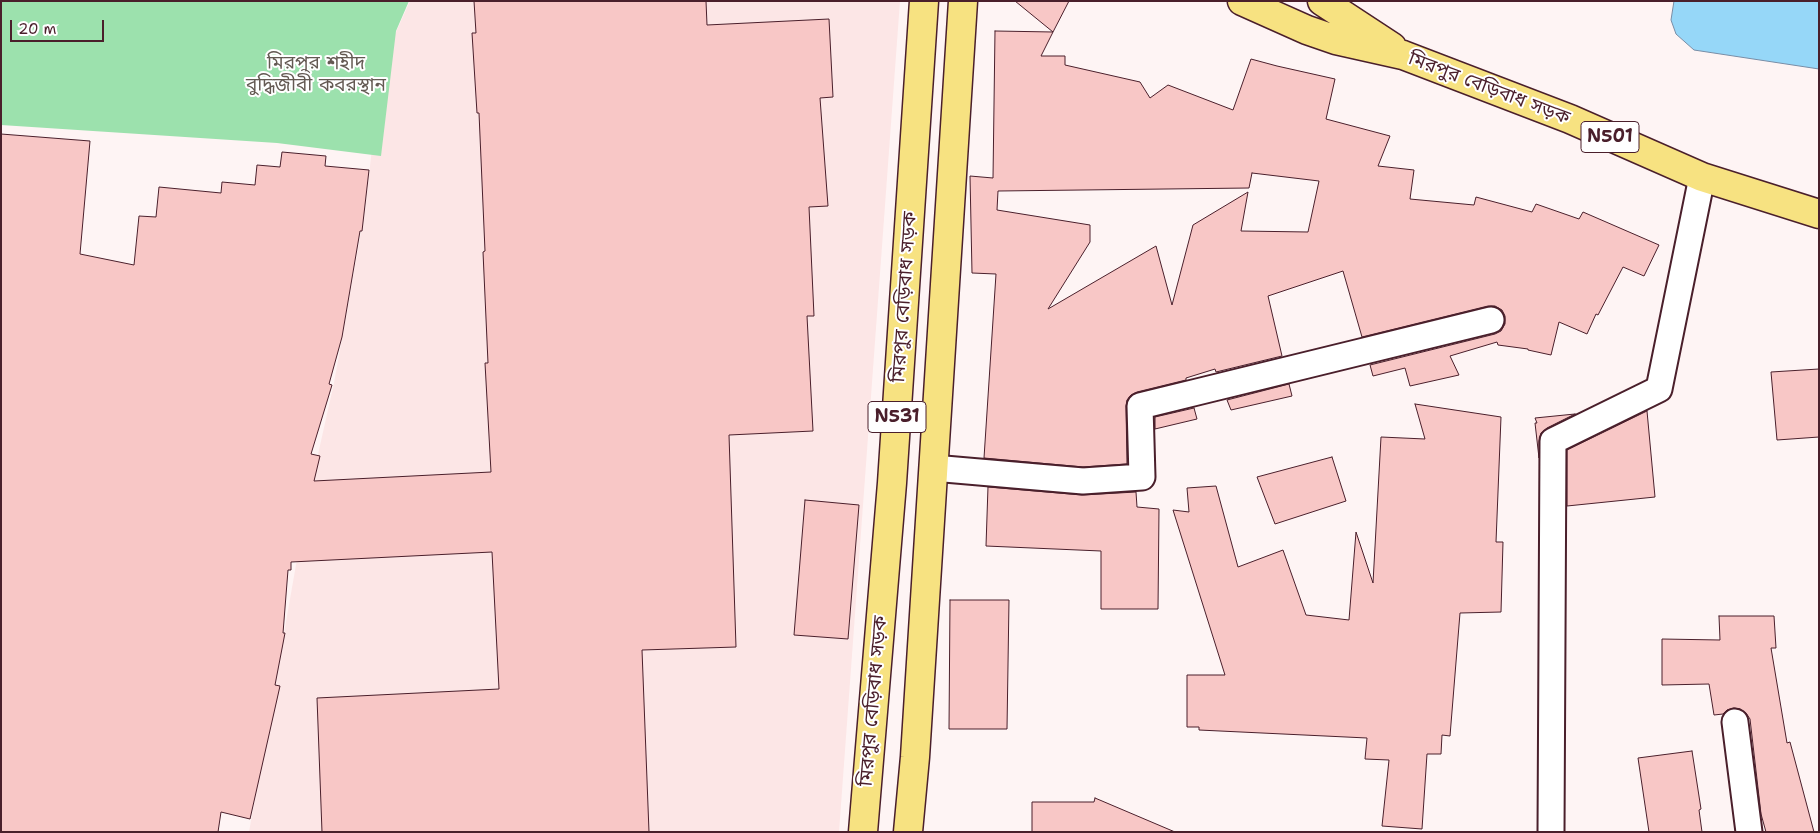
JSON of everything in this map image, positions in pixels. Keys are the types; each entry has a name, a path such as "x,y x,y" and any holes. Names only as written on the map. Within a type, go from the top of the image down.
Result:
{"highway":[{"name":"মিরপুর বেড়িবাধ সড়ক","path":"863,832 892,483 924,1"},
{"name":"মিরপুর বেড়িবাধ সড়ক","path":"908,832 915,757 963,1"},
{"name":"মিরপুর বেড়িবাধ সড়ক","path":"1242,1 1307,30 1336,40 1403,55 1570,119 1702,177 1819,214"},
{"name":"N501","path":"1322,1 1403,55"}],"street":[{"path":"1551,832 1553,441 1660,389 1702,177"},
{"path":"933,468 1083,481 1142,477 1140,406 1491,320"},
{"path":"1735,722 1749,832"}],"shaded area":[{"path":"410,1 900,1 839,832 249,832 306,508 334,383 365,209 382,63"}],"green space":[{"name":"মিরপুর শহীদ বুদ্ধিজীবী কবরস্থান","path":"1,1 409,1 396,31 381,156 277,143 1,125"}],"water":[{"path":"1674,1 1819,1 1819,69 1694,50 1676,34 1671,20"}],"building":[{"path":"474,1 706,1 707,25 829,19 833,97 820,98 828,206 809,207 814,316 807,316 813,431 729,435 736,647 642,650 649,832 322,832 317,698 499,689 492,552 291,562 291,570 288,570 283,633 285,633 275,685 280,686 250,819 221,812 218,832 1,832 1,134 90,141 80,254 134,265 139,216 156,217 159,187 221,193 222,182 255,185 257,165 280,167 282,152 326,156 325,166 369,170 362,231 360,231 342,337 329,384 332,385 311,454 320,456 314,481 491,472 485,363 488,363 483,252 485,251 479,113 477,113 472,33 476,33"},
{"path":"1015,1 1069,1 1053,32"},
{"path":"995,31 1053,32 1041,56 1065,56 1065,65 1140,82 1150,98 1168,85 1233,110 1251,59 1335,79 1326,119 1390,136 1378,166 1414,170 1410,199 1474,205 1476,197 1532,212 1536,204 1579,219 1583,212 1659,245 1644,276 1623,267 1598,315 1596,314 1587,334 1559,322 1551,355 1528,349 1498,345 1497,342 1450,356 1459,375 1410,386 1405,368 1373,376 1370,365 1495,334 1501,331 1505,324 1505,316 1502,310 1495,306 1488,306 1362,337 1343,271 1268,296 1282,356 1216,372 1215,369 1186,378 1186,380 1131,395 1127,400 1126,406 1127,464 1083,467 984,458 996,274 972,273 970,176 993,178","holes":["1252,173 1319,181 1308,232 1241,231 1248,192 1193,225 1172,305 1156,246 1048,309 1090,242 1090,225 997,210 998,191 1249,188"]},
{"path":"1819,369 1819,437 1777,440 1771,372"},
{"path":"1289,384 1292,396 1231,410 1227,400"},
{"path":"1415,404 1501,417 1496,542 1503,542 1501,612 1460,613 1450,736 1442,735 1441,754 1427,754 1422,829 1382,826 1389,760 1365,759 1367,738 1199,730 1199,727 1187,727 1187,675 1225,675 1173,510 1189,512 1187,488 1216,486 1238,567 1283,550 1306,615 1349,620 1356,532 1373,583 1381,437 1425,439"},
{"path":"1194,408 1197,419 1155,429 1155,417"},
{"path":"1647,411 1655,497 1567,506 1567,450"},
{"path":"1575,414 1541,433 1539,458 1535,418"},
{"path":"1332,457 1346,501 1275,524 1257,477"},
{"path":"988,487 1082,495 1136,492 1137,507 1159,509 1158,609 1101,609 1101,551 986,546"},
{"path":"805,500 859,505 848,639 794,635"},
{"path":"950,600 1009,600 1007,729 949,729"},
{"path":"1719,616 1774,616 1776,648 1771,648 1787,743 1790,742 1814,832 1766,832 1761,814 1750,719 1746,713 1734,708 1727,710 1723,714 1714,715 1709,684 1662,685 1662,639 1720,640"},
{"path":"1692,751 1701,809 1699,810 1702,832 1649,832 1638,758"},
{"path":"1095,798 1175,832 1032,832 1032,802 1094,802"}]}
